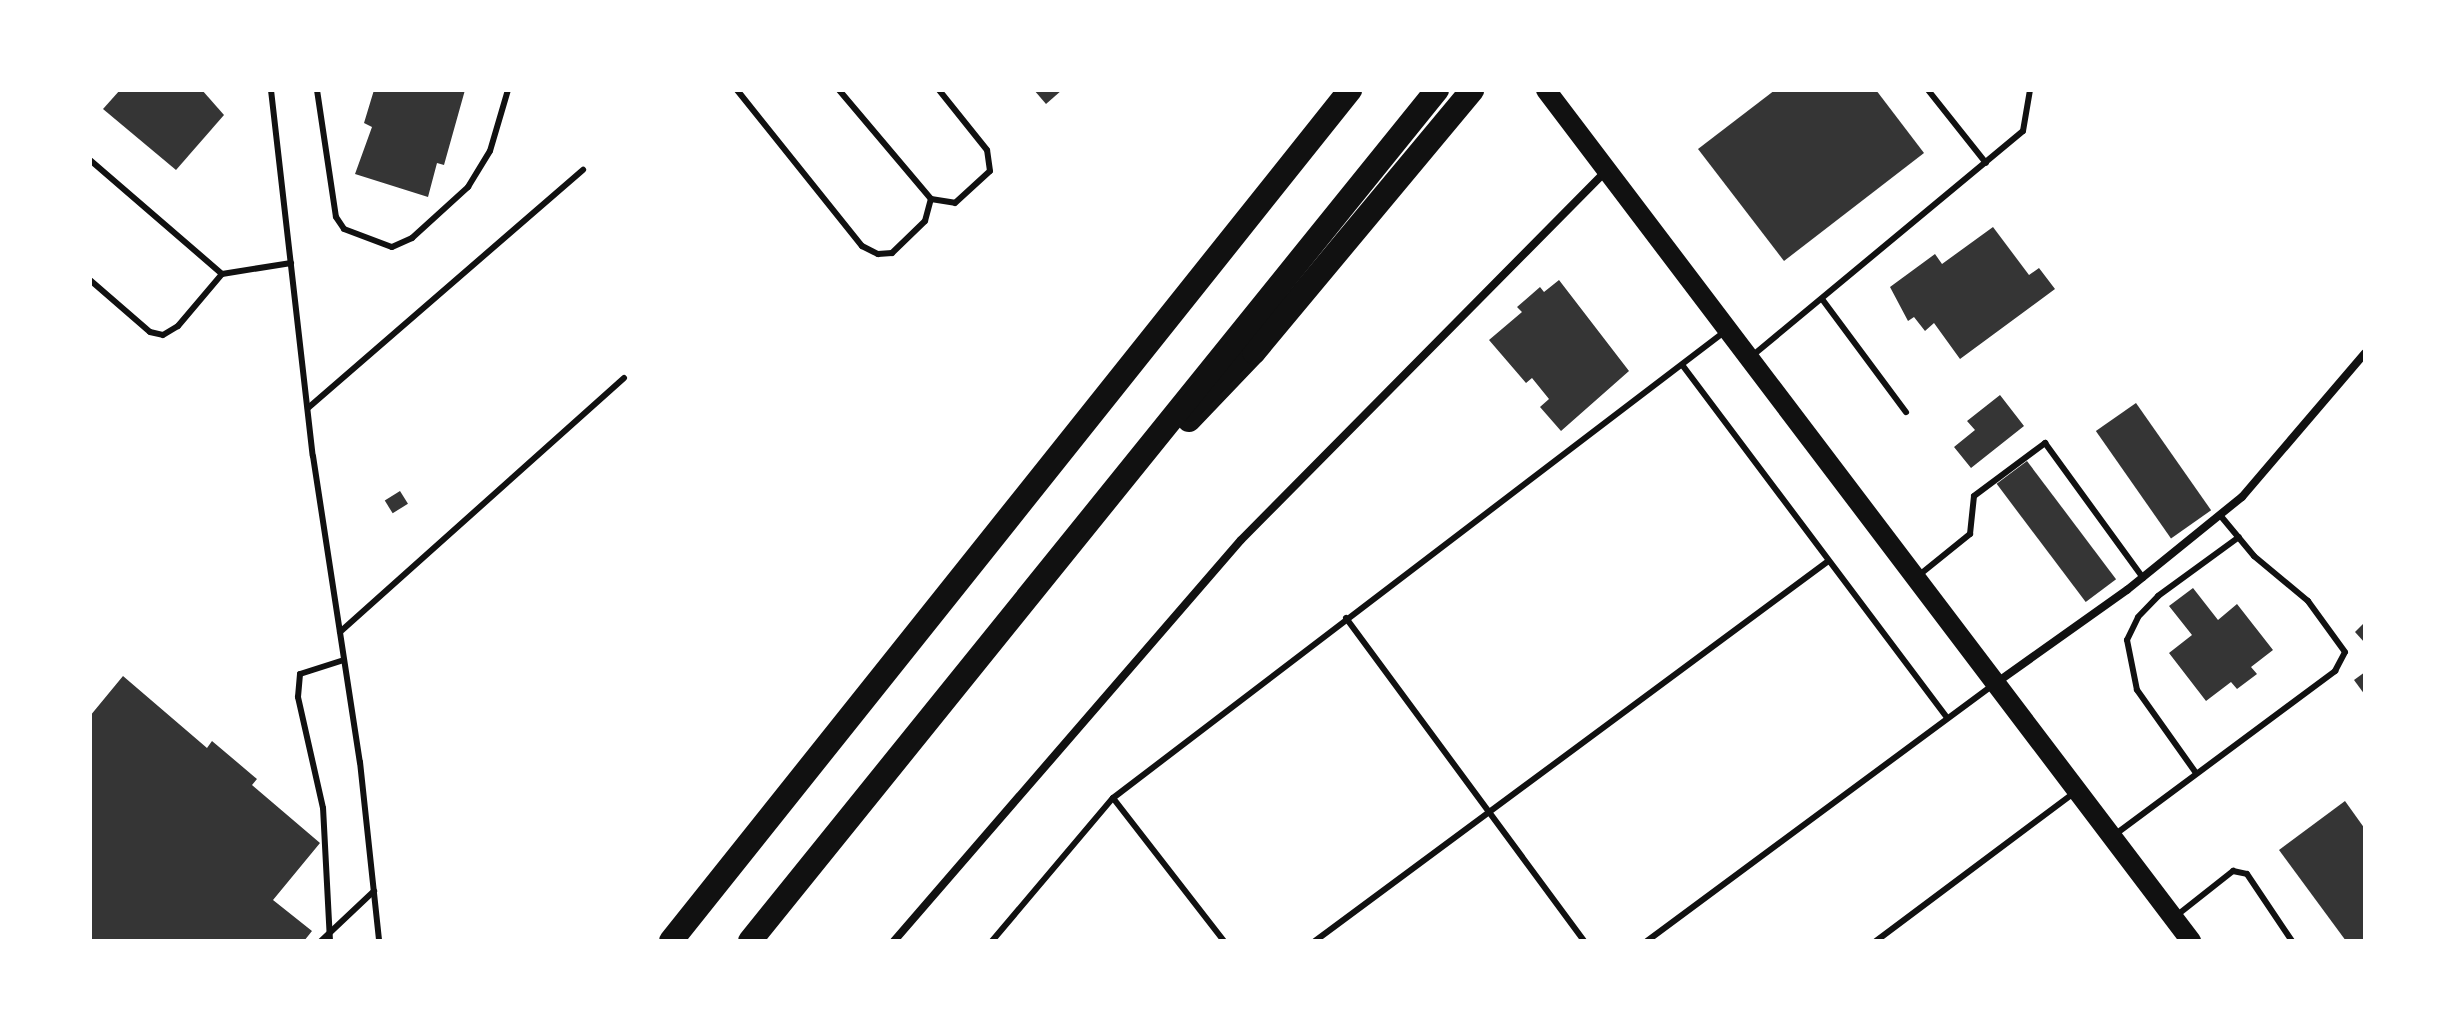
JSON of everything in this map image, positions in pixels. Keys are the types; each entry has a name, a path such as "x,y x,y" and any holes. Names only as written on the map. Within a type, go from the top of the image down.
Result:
{"highway":[{"path":"671,941 1350,90"},
{"path":"750,941 1437,90"},
{"path":"1068,547 1254,352 1472,90"}],"main road":[{"path":"1546,90 2078,790 2174,918 2187,940"}],"street":[{"path":"894,941 1241,540 1607,170"},
{"path":"1996,683 2143,578 2220,515 2303,430 2365,353"}],"lane":[{"path":"271,90 308,408 344,660 379,941"},
{"path":"317,90 336,217 344,229 392,247 412,238 468,187 490,151 508,90"},
{"path":"737,90 862,246 878,254 892,253 925,221 931,199"},
{"path":"839,90 931,199 955,203 990,171 987,150 939,90"},
{"path":"1928,90 1986,163"},
{"path":"1749,359 2023,131 2030,90"},
{"path":"90,160 222,274"},
{"path":"308,408 583,170"},
{"path":"90,280 150,332 163,335 178,326 222,274 291,263"},
{"path":"1822,299 1906,412"},
{"path":"992,941 1113,798 1346,618 1683,366 1727,329"},
{"path":"1683,366 1827,562 1946,716"},
{"path":"340,632 624,378"},
{"path":"1916,578 1970,534 1974,496 2045,443 2143,578"},
{"path":"2112,836 2335,671 2345,652 2308,601 2239,537 2220,515"},
{"path":"2196,773 2137,690 2127,640 2138,617 2158,596 2239,537"},
{"path":"1315,941 1489,809 1827,562"},
{"path":"1346,618 1584,941"},
{"path":"330,941 323,808 298,697 300,674 344,660"},
{"path":"1647,941 1946,716 1996,683"},
{"path":"1876,941 2078,790"},
{"path":"1113,798 1224,941"},
{"path":"2174,918 2233,871 2247,874 2292,941"},
{"path":"321,941 330,929 374,891"}],"building":[{"path":"120,90 202,90 224,115 176,170 103,109"},
{"path":"374,90 465,90 444,165 437,163 428,197 355,174 372,127 364,123"},
{"path":"1034,90 1062,90 1046,104"},
{"path":"1775,90 1876,90 1924,153 1784,261 1698,149"},
{"path":"1993,227 2029,275 2039,268 2055,289 1960,359 1934,323 1925,331 1914,317 1908,321 1890,287 1935,254 1942,264"},
{"path":"1559,280 1629,371 1561,431 1540,407 1549,399 1532,378 1526,383 1489,340 1522,312 1517,307 1540,287 1544,292"},
{"path":"2000,395 2024,426 1971,468 1954,447 1975,430 1967,421"},
{"path":"2136,403 2211,510 2171,538 2096,431"},
{"path":"2027,461 2116,579 2086,602 1997,484"},
{"path":"400,491 408,504 393,513 385,501"},
{"path":"2193,588 2218,620 2237,604 2273,650 2251,667 2257,674 2237,689 2231,682 2206,701 2169,653 2192,635 2169,606"},
{"path":"2365,622 2365,643 2355,632"},
{"path":"2365,672 2365,695 2354,680"},
{"path":"123,676 207,748 212,741 257,779 252,785 320,843 273,900 312,931 304,941 90,941 90,716"},
{"path":"2345,801 2365,829 2365,941 2346,941 2279,850"}]}
